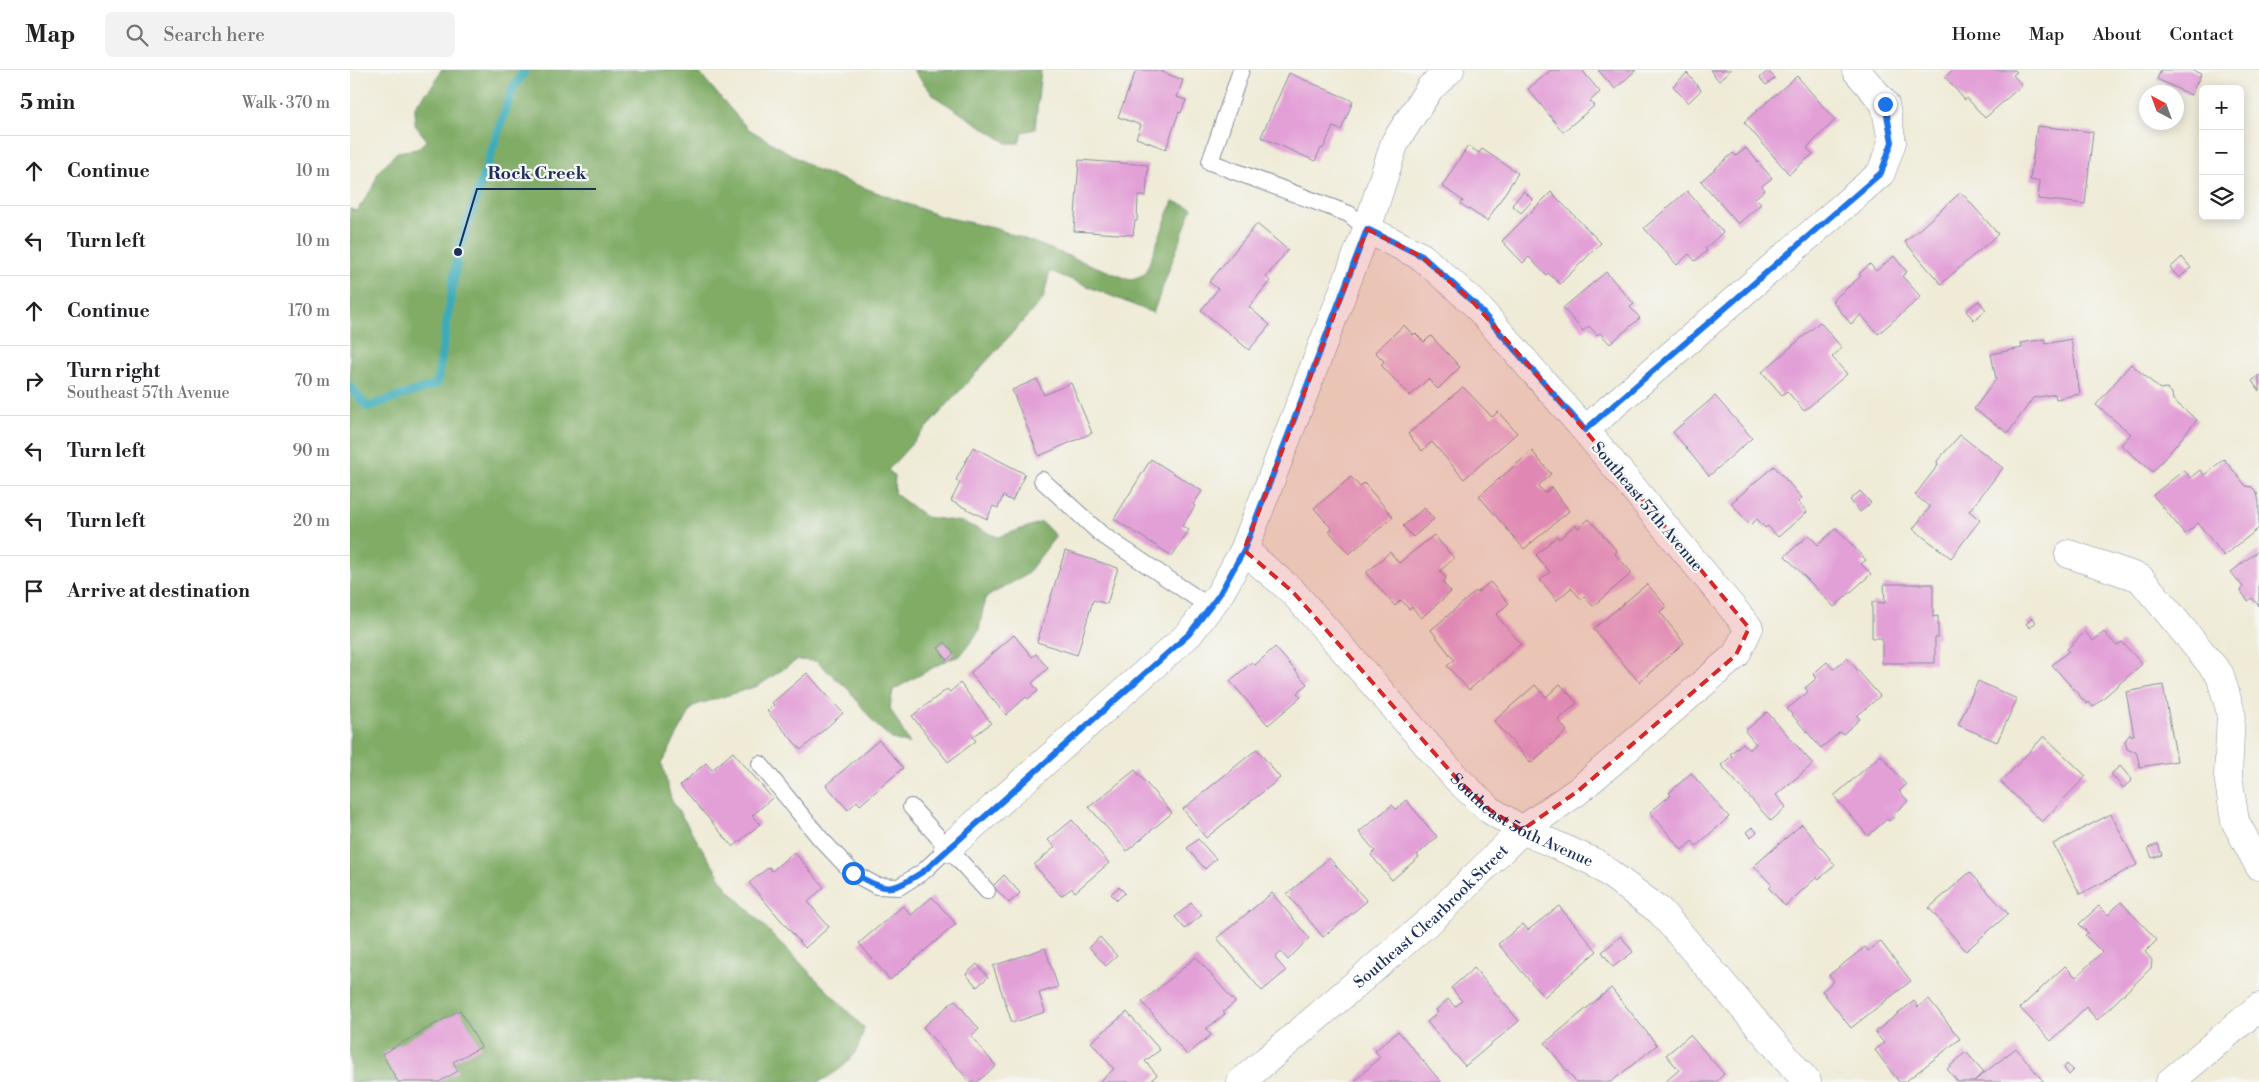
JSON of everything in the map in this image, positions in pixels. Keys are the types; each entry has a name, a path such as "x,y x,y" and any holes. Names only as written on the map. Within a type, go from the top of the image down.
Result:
{"street":[{"path":"948,848 1189,634 1219,595 1244,550 1367,229 1395,142 1430,88 1450,70"},
{"path":"1585,430 1881,173 1892,142 1885,104 1856,70"},
{"name":"Southeast 57th Avenue","path":"1367,229 1422,256 1474,303 1585,430 1749,628"},
{"name":"Southeast 56th Avenue","path":"1244,550 1293,592 1458,780 1490,810 1522,830 1594,862 1660,911 1807,1082"},
{"path":"2069,554 2140,578 2220,675 2231,713 2228,776 2235,821 2259,866"},
{"name":"Southeast Clearbrook Street","path":"1241,1082 1434,917 1522,830 1578,791 1736,656 1749,628"},
{"path":"2170,1082 2259,1007"}],"lane":[{"path":"1241,70 1210,162 1349,214 1367,229"},
{"path":"1042,480 1101,534 1210,607"},
{"path":"760,764 819,837 846,866 853,873 877,886 899,887 924,871 948,848"},
{"path":"911,807 988,891"}],"highlighted area":[{"path":"1367,229 1422,257 1474,303 1585,430 1749,628 1736,655 1578,791 1522,830 1490,810 1458,780 1293,592 1244,550"}],"green space":[{"path":"441,70 697,70 747,128 817,170 940,216 994,228 1130,280 1145,274 1173,201 1192,208 1153,313 1050,271 1043,299 888,470 895,476 894,493 926,517 962,522 998,537 1042,522 1056,536 1027,574 985,598 979,631 960,656 947,660 893,690 890,708 910,744 892,739 875,724 848,689 816,661 797,660 758,686 693,706 662,763 671,799 727,888 864,1028 858,1047 849,1061 836,1072 819,1082 350,1082 350,209 357,211 373,187 378,172 397,152 417,149 427,140 415,125 415,106 434,84"},
{"path":"913,70 1041,70 1035,129 1023,132 1019,143 1007,143 934,96"}],"building":[{"path":"1136,70 1157,70 1183,80 1177,97 1186,100 1181,113 1179,112 1166,149 1136,138 1141,125 1118,117"},
{"path":"1551,70 1582,70 1600,92 1590,101 1594,106 1563,132 1528,89"},
{"path":"1598,70 1636,70 1615,89"},
{"path":"1710,70 1731,70 1719,81"},
{"path":"1953,70 2015,70 2017,72 2013,75 2022,85 1985,118 1967,98 1965,100 1945,77"},
{"path":"2161,70 2192,70 2201,74 2191,95 2184,92 2184,85 2170,85 2157,79"},
{"path":"1768,71 1775,78 1766,85 1760,78"},
{"path":"1289,73 1353,101 1341,130 1333,127 1315,161 1261,137"},
{"path":"1687,73 1701,90 1688,103 1673,86"},
{"path":"1797,76 1835,120 1807,148 1813,154 1789,174 1744,122"},
{"path":"2037,126 2093,132 2085,204 2038,199 2040,181 2030,180"},
{"path":"1468,146 1479,153 1482,149 1518,173 1487,221 1461,204 1463,201 1442,186"},
{"path":"1746,148 1772,178 1762,186 1765,190 1755,198 1761,204 1738,224 1701,181 1733,153 1736,156"},
{"path":"1079,160 1148,165 1146,196 1138,196 1137,221 1135,221 1133,235 1074,231"},
{"path":"1524,191 1533,200 1521,213 1512,205"},
{"path":"1687,191 1723,232 1705,249 1707,251 1695,261 1689,254 1677,265 1644,228"},
{"path":"1551,192 1601,243 1560,284 1548,273 1546,275 1529,257 1523,263 1502,241"},
{"path":"1961,192 1998,234 1941,284 1905,242"},
{"path":"1257,224 1288,250 1266,277 1270,281 1249,307 1270,325 1249,350 1201,310 1218,289 1209,282"},
{"path":"1894,256 1907,272 1902,276 1921,297 1878,334 1861,315 1851,324 1832,301 1861,276 1859,274 1870,264 1876,271"},
{"path":"2182,257 2191,268 2179,278 2170,268"},
{"path":"1606,272 1634,304 1630,307 1640,318 1610,344 1600,333 1597,335 1589,326 1583,331 1563,308"},
{"path":"1979,301 1986,310 1974,320 1966,311"},
{"path":"1820,322 1842,348 1832,357 1847,374 1804,411 1787,391 1782,395 1762,372"},
{"path":"1404,325 1413,335 1415,333 1424,342 1431,336 1460,367 1438,389 1428,379 1410,396 1381,365 1384,361 1375,352"},
{"path":"2045,339 2045,344 2071,339 2080,394 2056,399 2055,394 2033,398 2008,433 1974,409 1996,379 1991,354 2022,348 2021,343"},
{"path":"2131,364 2160,389 2166,388 2172,393 2173,400 2197,420 2153,472 2121,445 2131,434 2096,405"},
{"path":"2259,375 2259,391 2252,381"},
{"path":"1037,379 1044,395 1071,383 1092,433 1039,456 1012,390"},
{"path":"1463,387 1492,417 1498,412 1517,433 1464,479 1432,442 1422,451 1408,434"},
{"path":"1715,396 1752,438 1709,476 1673,432"},
{"path":"1960,435 2003,468 1969,511 1980,520 1951,558 1913,529 1930,507 1915,495 1938,465 1937,461"},
{"path":"973,447 1025,474 1012,501 1003,496 998,508 993,506 987,519 951,501 960,483 956,480"},
{"path":"1532,451 1551,474 1538,486 1545,493 1552,487 1569,511 1524,549 1479,496"},
{"path":"1151,459 1202,491 1182,526 1189,530 1172,556 1114,519"},
{"path":"2224,459 2246,486 2252,487 2257,493 2259,528 2224,556 2198,523 2185,534 2153,495 2184,470 2190,478 2200,470 2204,475"},
{"path":"1774,466 1802,498 1798,502 1807,512 1778,537 1768,526 1765,528 1757,519 1750,525 1731,503"},
{"path":"1351,477 1360,487 1364,483 1393,517 1349,554 1329,531 1332,529 1314,508"},
{"path":"1860,491 1871,503 1860,512 1850,500"},
{"path":"1424,508 1434,519 1413,537 1403,526"},
{"path":"1589,519 1617,551 1615,554 1632,573 1593,606 1584,596 1581,599 1571,588 1557,600 1540,580 1550,572 1536,555 1557,536 1559,539 1575,525 1578,528"},
{"path":"1836,528 1866,560 1861,564 1871,574 1834,607 1785,556 1809,535 1818,545"},
{"path":"1434,535 1454,558 1440,571 1446,578 1443,583 1451,592 1421,618 1412,607 1409,609 1401,600 1395,606 1366,573 1390,552 1399,563"},
{"path":"2259,550 2259,606 2252,598 2248,601 2240,590 2243,587 2231,572"},
{"path":"1065,551 1118,568 1107,604 1093,600 1077,655 1037,642"},
{"path":"1490,582 1509,603 1496,615 1521,644 1469,690 1447,666 1454,660 1431,630 1476,591 1477,593"},
{"path":"1647,584 1666,606 1660,612 1684,643 1639,682 1593,629"},
{"path":"1884,584 1933,584 1933,617 1938,616 1938,638 1935,638 1935,663 1882,663 1882,638 1872,638 1872,602 1885,603"},
{"path":"2032,618 2036,622 2030,628 2026,624"},
{"path":"2085,632 2093,641 2104,632 2117,646 2122,642 2142,664 2093,707 2089,702 2087,704 2052,665 2069,651 2067,649"},
{"path":"1014,635 1032,657 1036,654 1048,668 1032,683 1038,691 1028,699 1026,697 1006,715 970,673"},
{"path":"945,642 954,653 947,660 938,648"},
{"path":"1275,647 1307,684 1297,693 1301,697 1268,725 1230,681 1252,662 1255,665"},
{"path":"1847,658 1880,696 1857,716 1860,719 1843,734 1840,732 1821,748 1787,709 1808,692 1805,688 1817,678 1813,674 1827,662 1833,669"},
{"path":"807,673 843,713 801,750 767,711 774,705 772,703"},
{"path":"1978,681 2017,699 1997,742 1958,725"},
{"path":"960,683 991,723 973,737 976,741 948,762 912,716 947,689 950,692"},
{"path":"1560,684 1577,703 1558,720 1567,731 1531,763 1494,721 1535,685 1546,697"},
{"path":"2163,685 2177,761 2140,767 2136,751 2127,749 2125,741 2129,735 2134,735 2126,692"},
{"path":"1767,712 1813,764 1776,795 1786,807 1771,821 1721,765 1743,743 1749,750 1756,744 1745,731"},
{"path":"2044,736 2086,776 2042,822 2001,782"},
{"path":"879,740 903,768 860,805 857,801 848,810 826,785"},
{"path":"1257,749 1280,778 1206,838 1183,809"},
{"path":"733,752 772,798 752,816 760,824 733,847 680,785 706,763 712,770"},
{"path":"1881,755 1906,785 1899,791 1908,801 1893,814 1895,816 1889,821 1887,819 1868,836 1834,796"},
{"path":"2120,766 2132,780 2123,788 2111,774"},
{"path":"1135,770 1172,813 1127,851 1089,807"},
{"path":"1691,773 1729,817 1696,846 1692,841 1682,850 1650,812 1671,795 1669,793"},
{"path":"1406,800 1437,837 1417,855 1419,857 1392,880 1371,855 1375,851 1359,832 1392,805 1396,809"},
{"path":"2111,814 2137,865 2080,894 2053,844"},
{"path":"1072,820 1109,863 1075,892 1072,888 1061,896 1034,865 1055,847 1048,840"},
{"path":"1802,824 1835,865 1819,879 1817,877 1785,906 1769,888 1772,885 1754,866"},
{"path":"1752,827 1757,832 1751,837 1746,832"},
{"path":"1198,839 1216,859 1205,869 1187,848"},
{"path":"2158,844 2162,855 2152,858 2148,848"},
{"path":"794,852 824,887 808,902 829,927 805,948 749,883 769,867 772,871"},
{"path":"1329,858 1367,901 1323,937 1287,894"},
{"path":"1970,872 2008,914 1966,951 1929,908"},
{"path":"1004,875 1020,893 1009,903 993,886"},
{"path":"1119,887 1125,893 1117,900 1111,894"},
{"path":"1272,893 1309,938 1288,960 1281,952 1275,958 1286,971 1262,991 1217,938"},
{"path":"932,897 956,924 890,980 859,943 903,906 911,915"},
{"path":"2121,902 2157,940 2145,952 2152,960 2151,968 2097,1020 2086,1007 2051,1041 2020,1008 2065,966 2076,977 2102,952 2085,935 2088,933 2079,924 2099,906 2108,915"},
{"path":"1191,903 1202,915 1185,929 1175,917"},
{"path":"1559,906 1597,951 1544,997 1498,944 1523,924 1528,930"},
{"path":"1621,936 1633,952 1613,967 1602,952"},
{"path":"1100,937 1117,956 1106,966 1089,947"},
{"path":"1880,941 1911,981 1851,1028 1822,991 1834,981 1829,975 1865,947 1868,951"},
{"path":"1045,948 1058,987 1039,993 1045,1012 1012,1023 993,966"},
{"path":"1196,957 1235,1002 1223,1012 1225,1014 1206,1029 1211,1035 1187,1055 1142,1002"},
{"path":"977,964 988,977 977,987 966,974"},
{"path":"1474,968 1519,1021 1465,1066 1427,1022 1448,999 1455,1007 1462,1001 1451,988"},
{"path":"1611,988 1657,1045 1611,1082 1576,1082 1545,1043"},
{"path":"1929,999 1960,1039 1905,1082 1899,1082 1875,1050 1884,1043 1875,1032 1914,1001 1918,1007"},
{"path":"955,1000 979,1029 971,1036 996,1066 977,1082 970,1082 923,1027"},
{"path":"460,1010 481,1047 453,1062 458,1071 439,1082 398,1082 382,1054"},
{"path":"1127,1012 1160,1050 1145,1061 1157,1075 1149,1082 1101,1082 1114,1069 1091,1042"},
{"path":"1398,1031 1441,1082 1354,1082 1380,1057 1375,1051"},
{"path":"1690,1035 1724,1074 1716,1082 1665,1082 1679,1070 1666,1055"},
{"path":"2016,1048 2044,1082 1958,1082 1947,1069 1966,1052 1984,1072 1974,1081"},
{"path":"2067,1064 2073,1071 2069,1075 2064,1068"}],"waterway":[{"path":"350,386 367,407 437,384 458,252 512,90 525,70"}],"place":[{"name":"Rock Creek","path":"458,252"}],"route":[{"path":"853,873 877,886 899,887 924,871 1189,634 1219,595 1244,550 1367,229 1422,256 1474,303 1585,430 1881,173 1892,142 1885,104"}]}
